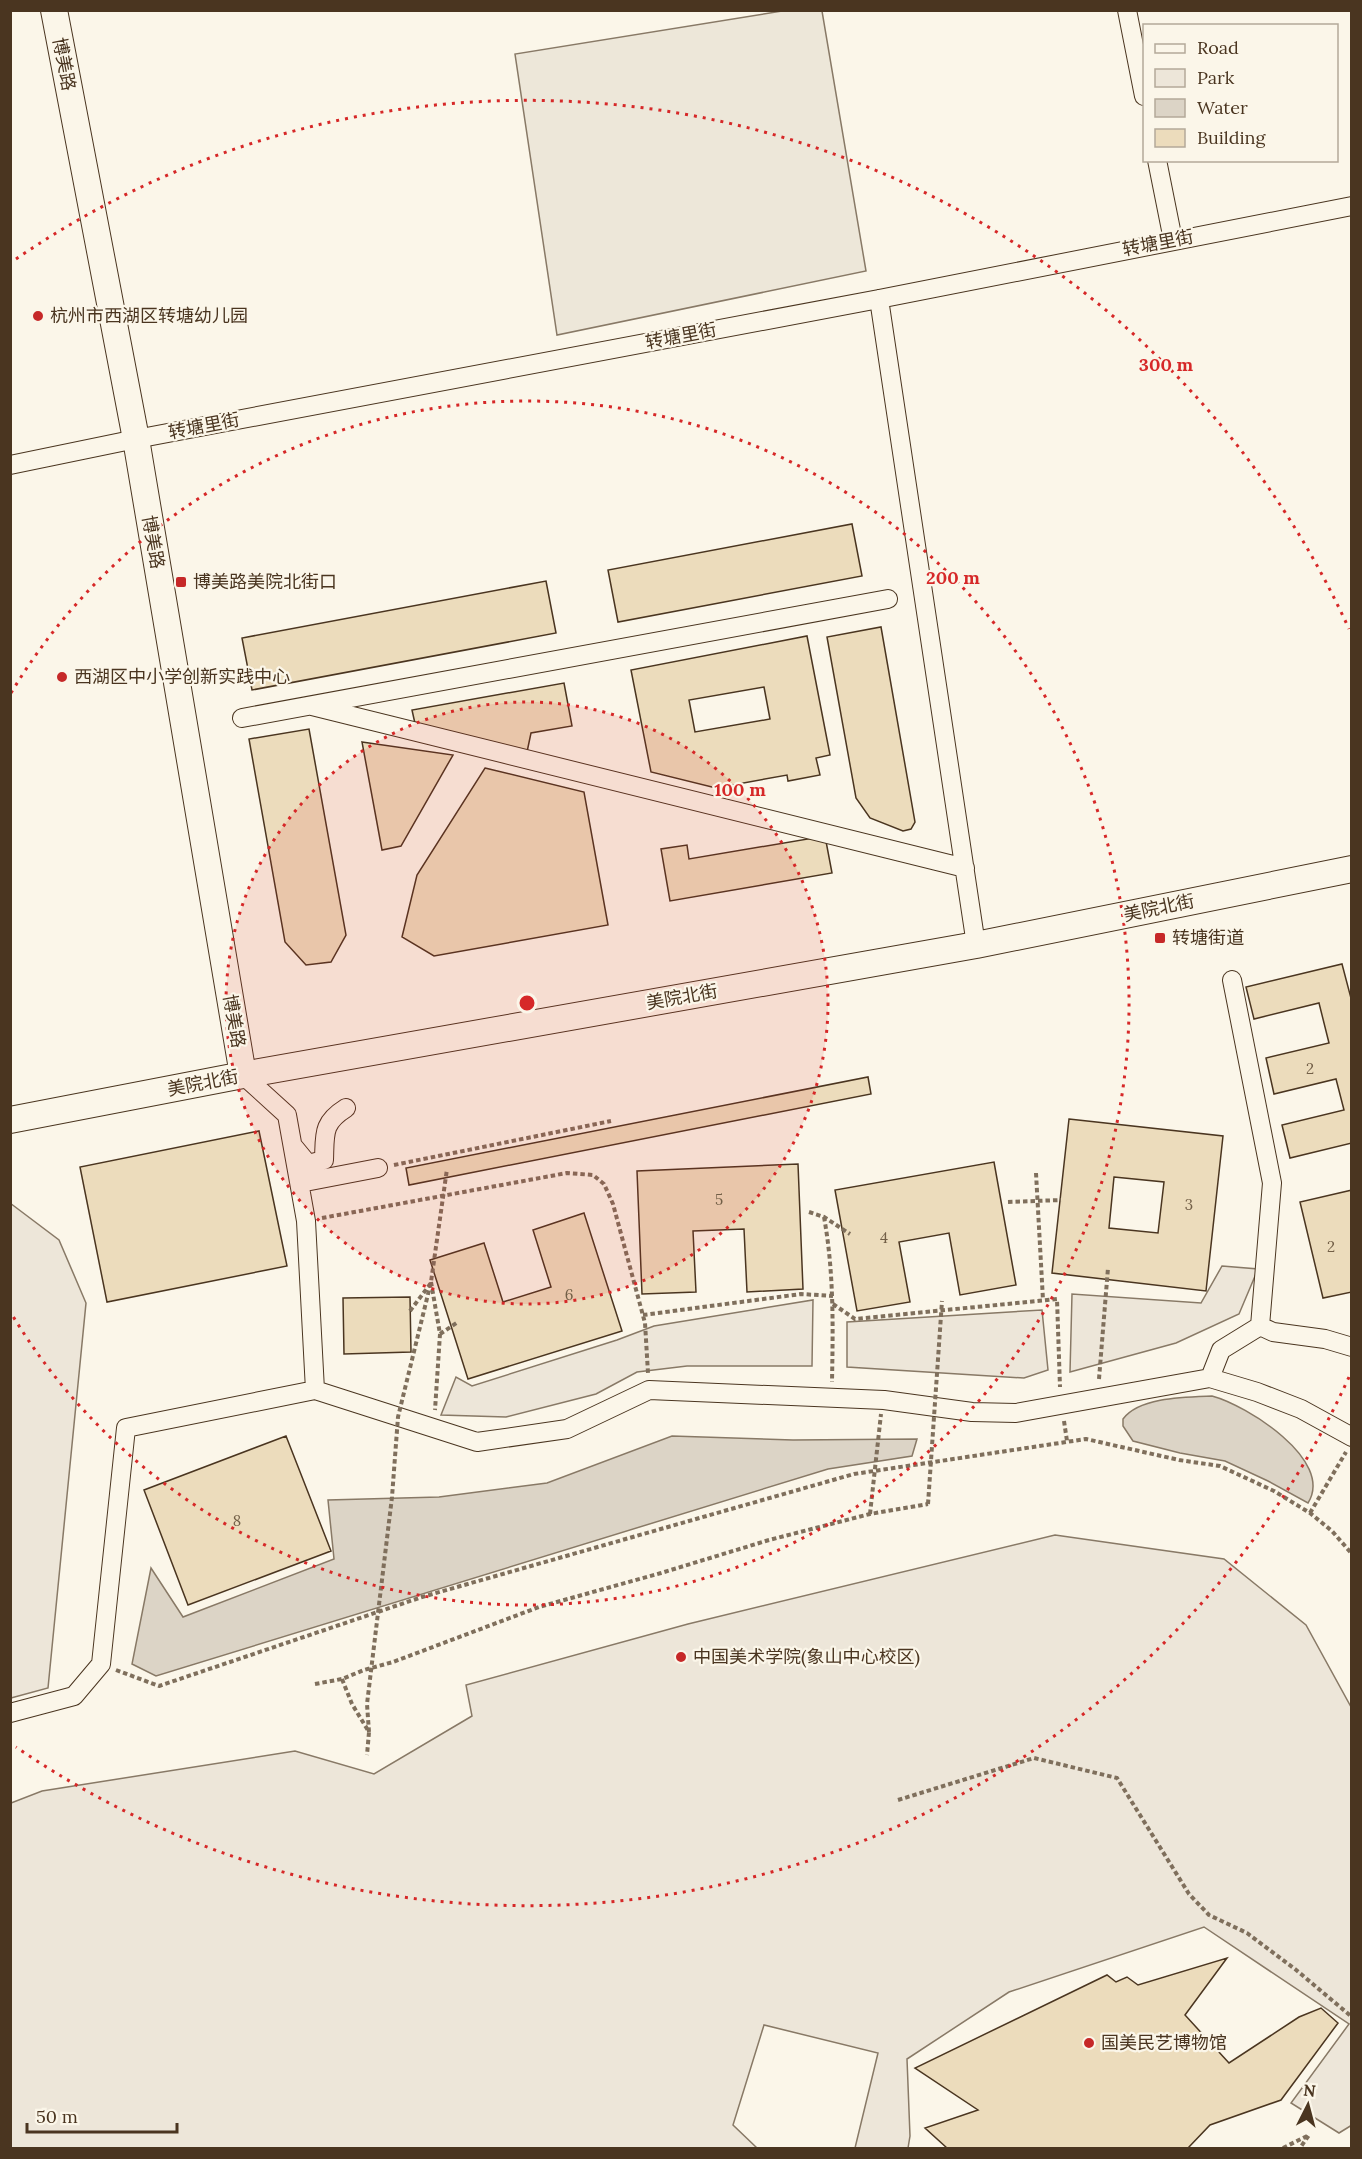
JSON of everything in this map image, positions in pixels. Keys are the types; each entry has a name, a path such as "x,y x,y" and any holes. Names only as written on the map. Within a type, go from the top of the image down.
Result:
{"street":[{"name":"博美路","path":"54,10 136,439 243,1075"},
{"path":"1127,10 1143,91"},
{"path":"1157,162 1173,240"},
{"name":"转塘里街","path":"10,465 1352,206"},
{"path":"879,299 976,945"},
{"path":"242,718 888,599"},
{"path":"312,706 965,868"},
{"name":"美院北街","path":"10,1120 243,1075 976,945 1352,869"},
{"path":"1232,980 1272,1183 1260,1326"},
{"path":"243,1075 287,1115 306,1221 315,1390"},
{"path":"293,1146 308,1164 324,1160 324,1134 332,1118 346,1108"},
{"path":"300,1183 378,1168"},
{"path":"1260,1326 1273,1332 1325,1339 1352,1347"},
{"path":"1210,1378 1221,1350 1260,1326"},
{"path":"10,1713 74,1696 100,1664 126,1428 315,1390 477,1442 567,1429 649,1390 884,1400 972,1412 1016,1413 1210,1378 1257,1392 1301,1409 1352,1437"}],"path":[{"path":"378,1168 522,1137 611,1121"},
{"path":"367,1755 369,1732 367,1704 392,1497 398,1417 431,1282 447,1169"},
{"path":"306,1221 567,1173 593,1175 604,1184 613,1204 643,1315 649,1390"},
{"path":"1036,1173 1043,1300"},
{"path":"1008,1202 1061,1200"},
{"path":"809,1212 824,1217 850,1234"},
{"path":"824,1217 833,1296 831,1398"},
{"path":"1098,1398 1108,1268"},
{"path":"410,1311 431,1282"},
{"path":"430,1427 434,1413 440,1334 431,1282"},
{"path":"643,1315 801,1294 833,1296"},
{"path":"833,1304 855,1319 1057,1299 1061,1404"},
{"path":"315,1683 342,1679 393,1662 539,1607 769,1540 870,1514 928,1504 942,1301"},
{"path":"440,1334 458,1322"},
{"path":"870,1514 881,1414"},
{"path":"100,1664 159,1686 422,1597 854,1474 1086,1439 1179,1460 1220,1466 1274,1491 1310,1513 1332,1531 1352,1554"},
{"path":"1310,1513 1352,1443"},
{"path":"342,1679 352,1704 369,1732"},
{"path":"898,1800 1034,1758 1117,1778 1189,1894 1209,1915 1247,1933 1295,1969 1352,2017"},
{"path":"1283,2148 1309,2135 1300,2148"}],"green space":[{"path":"10,1203 59,1240 86,1303 48,1688 11,1698"},
{"path":"1222,1266 1258,1269 1239,1314 1176,1343 1070,1372 1072,1294 1201,1303"},
{"path":"813,1300 812,1366 687,1366 637,1372 596,1394 506,1417 441,1415 456,1377 472,1386 654,1326"},
{"path":"1042,1310 1048,1370 1024,1378 847,1367 847,1322"},
{"path":"1055,1535 1224,1559 1306,1625 1351,1707 1352,2125 1339,2133 1291,2103 1349,2024 1204,1927 1009,1992 907,2059 910,2136 908,2148 855,2148 878,2053 764,2025 733,2125 757,2148 11,2148 11,1803 42,1791 295,1751 374,1774 472,1716 466,1685 688,1624"}],"shaded area":[{"path":"782,11 822,11 866,271 557,335 515,54"}],"water":[{"path":"1212,1396 1245,1410 1264,1422 1298,1453 1309,1469 1313,1486 1308,1503 1225,1461 1133,1441 1123,1426 1123,1419 1130,1412 1151,1402"},
{"path":"672,1436 793,1440 917,1439 912,1456 828,1469 156,1676 132,1664 151,1568 183,1617 334,1559 328,1500 439,1497 547,1483"}],"building":[{"path":"852,524 862,576 618,622 608,570"},
{"path":"546,581 556,633 252,690 242,638"},
{"path":"881,627 915,822 911,829 903,831 870,818 856,798 827,637"},
{"path":"807,636 830,755 816,758 820,775 788,781 787,775 716,788 651,772 631,670","holes":["764,687 770,719 695,732 689,700"]},
{"path":"564,683 572,726 531,733 527,752 416,728 412,710"},
{"path":"309,729 346,935 331,962 306,965 285,942 249,739"},
{"path":"362,742 453,755 401,846 382,850"},
{"path":"485,768 584,792 608,925 434,956 402,937 417,875"},
{"path":"825,836 832,873 670,901 661,849 687,845 689,859"},
{"path":"1342,964 1352,1002 1352,1143 1290,1158 1282,1125 1344,1110 1336,1079 1274,1094 1266,1058 1329,1043 1319,1003 1254,1019 1246,987"},
{"path":"868,1077 871,1094 409,1185 406,1168"},
{"path":"1069,1119 1223,1136 1206,1291 1052,1273","holes":["1114,1177 1164,1182 1158,1233 1109,1228"]},
{"path":"259,1131 287,1266 107,1302 80,1167"},
{"path":"994,1162 1016,1285 960,1295 949,1233 899,1242 910,1302 857,1311 835,1190"},
{"path":"798,1164 803,1289 747,1292 744,1229 693,1231 696,1292 642,1294 637,1171"},
{"path":"1352,1190 1352,1292 1323,1298 1300,1202"},
{"path":"584,1213 622,1331 468,1379 430,1260 484,1243 503,1302 551,1287 533,1230"},
{"path":"410,1297 411,1352 344,1354 343,1298"},
{"path":"286,1436 331,1551 188,1605 144,1490"},
{"name":"国美民艺博物馆","path":"1227,1958 1185,2015 1229,2063 1299,2017 1321,2008 1338,2023 1281,2100 1210,2125 1188,2148 947,2148 925,2128 978,2110 915,2068 1107,1975 1116,1982 1127,1977 1138,1985"}],"place":[{"name":"杭州市西湖区转塘幼儿园","path":"38,316"},
{"name":"博美路美院北街口","path":"181,582"},
{"name":"西湖区中小学创新实践中心","path":"62,677"},
{"name":"转塘街道","path":"1160,938"},
{"name":"中国美术学院(象山中心校区)","path":"681,1657"},
{"name":"国美民艺博物馆","path":"1089,2043"}]}
